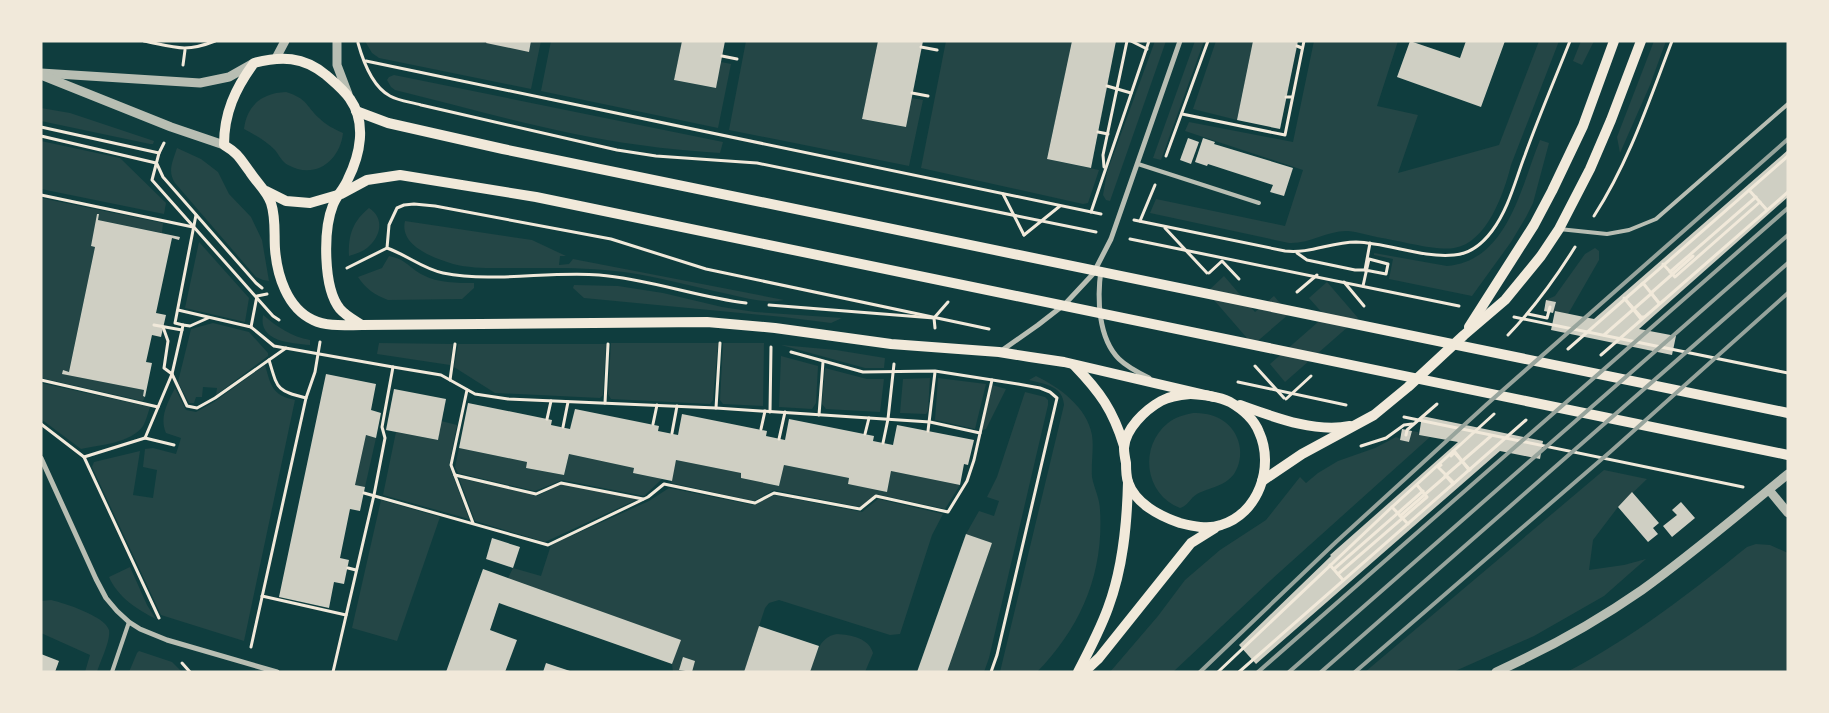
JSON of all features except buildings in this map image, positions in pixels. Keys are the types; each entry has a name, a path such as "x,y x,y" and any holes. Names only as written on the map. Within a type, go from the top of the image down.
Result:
{"main road":[{"path":"1464,335 1534,225 1552,190 1583,126 1614,41"},
{"path":"1262,481 1290,462 1374,414 1408,387 1464,335 1506,300 1541,256 1559,229 1590,168 1611,120 1641,41"},
{"path":"362,325 340,310 330,287 327,247 330,212 333,203 341,194 356,163 360,148 356,111 350,99 330,78 309,64 288,58 276,58 254,63 243,78 231,102 224,128 224,145 242,159 248,171 264,189 275,197 297,204 318,202 341,194 367,180 400,175 536,197 1788,455"},
{"path":"356,111 388,123 440,135 1788,413"},
{"path":"264,189 271,204 274,217 277,269 281,281 292,301 312,320 323,323 362,325 707,322 776,328 896,344 999,352 1073,364 1214,396 1296,423 1326,427 1355,425"},
{"path":"1073,364 1102,396 1117,424 1124,446 1128,481 1125,538 1114,590 1098,634 1078,672"},
{"path":"1124,446 1132,428 1151,407 1162,400 1190,394 1214,396"},
{"path":"1084,672 1105,650 1191,543 1236,519 1250,506 1258,493 1262,481 1265,456 1260,432 1247,415 1230,402"},
{"path":"1128,481 1142,503 1162,516 1191,526 1220,526"}],"street":[{"path":"276,58 285,41"},
{"path":"337,41 337,65 350,99"},
{"path":"999,352 1065,304 1093,274 1111,239 1180,41"},
{"path":"41,74 200,83 229,76 254,63"},
{"path":"41,74 171,127 224,145"},
{"path":"1104,254 1099,296 1105,332 1112,348 1120,359 1133,369 1173,388"},
{"path":"41,458 106,598 129,622 168,640 277,672"},
{"path":"1496,672 1572,634 1640,591 1788,474"},
{"path":"1768,490 1788,513"}],"lane":[{"path":"1559,229 1607,234 1629,230 1656,218 1788,104"},
{"path":"1138,164 1259,204"},
{"path":"112,672 129,622"}],"path":[{"path":"144,41 185,50 215,41"},
{"path":"357,41 376,83 383,91 391,97 421,105 617,150 656,156 757,163 1100,232"},
{"path":"1104,170 1104,156 1127,41"},
{"path":"1130,41 1147,49"},
{"path":"1091,212 1149,41"},
{"path":"1208,41 1182,114 1285,135 1304,41"},
{"path":"365,61 1060,206 1298,253 1335,243 1370,243 1440,255 1456,255 1468,252 1480,244 1491,232 1502,215 1570,41"},
{"path":"1583,232 1610,192 1630,150 1672,41"},
{"path":"1297,46 1302,48"},
{"path":"921,47 937,50"},
{"path":"722,56 737,59"},
{"path":"1107,86 1131,93"},
{"path":"912,93 928,96"},
{"path":"1286,97 1292,97"},
{"path":"41,127 159,153 152,180 273,316 284,323"},
{"path":"1098,132 1108,134"},
{"path":"41,136 156,162"},
{"path":"156,162 158,169 164,177 256,284 272,292"},
{"path":"1750,190 1767,210"},
{"path":"1760,202 1675,277 1663,264 1624,298 1642,318 1788,192"},
{"path":"1002,193 1024,235"},
{"path":"41,195 193,227"},
{"path":"1670,272 1756,197"},
{"path":"387,248 389,225 397,208 414,204 435,206 611,239 706,269 991,330"},
{"path":"1017,242 1060,206"},
{"path":"196,214 175,323 190,326 209,317"},
{"path":"1129,238 1460,306"},
{"path":"1365,270 1370,243"},
{"path":"1685,246 1702,266"},
{"path":"353,266 387,248 402,253 424,267 443,273 475,276 598,275 640,280 735,302 753,304"},
{"path":"1298,253 1307,260 1355,270 1365,270 1386,274 1388,264 1369,259 1363,286"},
{"path":"1660,302 1651,293 1693,256"},
{"path":"1644,282 1660,302"},
{"path":"1643,283 1660,302 1642,319 1625,299 1643,283"},
{"path":"1603,335 1652,292"},
{"path":"251,327 257,296"},
{"path":"1594,361 1660,302"},
{"path":"762,305 934,318"},
{"path":"1528,314 1548,318 1550,307 1546,324"},
{"path":"178,310 251,327 274,346 441,375 475,394 508,399 716,408 930,422 980,433"},
{"path":"1508,316 1788,374"},
{"path":"154,325 182,330"},
{"path":"145,438 172,374 183,325"},
{"path":"164,327 168,341 164,368 172,374 187,406 197,408 215,398 286,348"},
{"path":"242,644 251,647 306,398 316,372 321,342 316,340"},
{"path":"716,408 720,343"},
{"path":"450,380 455,344"},
{"path":"605,403 608,344"},
{"path":"883,443 888,419 896,344"},
{"path":"770,412 772,346 780,349"},
{"path":"788,352 863,372 935,371 1040,388 1050,392 1057,398 997,654 991,672"},
{"path":"269,360 276,384 283,392 306,398"},
{"path":"819,415 823,362"},
{"path":"333,672 374,495 385,438 382,419 393,367"},
{"path":"928,430 935,371"},
{"path":"41,380 158,407"},
{"path":"364,493 548,544 644,499 664,484 755,503 774,492 860,509 876,496 948,512 967,481 974,460 992,380"},
{"path":"1234,381 1351,406"},
{"path":"467,390 452,465 473,523"},
{"path":"547,419 551,401"},
{"path":"563,427 568,402"},
{"path":"653,424 657,405"},
{"path":"672,433 677,406"},
{"path":"761,430 765,412"},
{"path":"779,438 784,412"},
{"path":"1400,416 1751,489"},
{"path":"865,434 869,418"},
{"path":"1406,435 1409,418"},
{"path":"1239,672 1527,420"},
{"path":"41,424 84,457 159,619"},
{"path":"1445,477 1492,436"},
{"path":"84,457 145,438 174,445"},
{"path":"1338,574 1427,496 1416,484 1454,450 1470,469"},
{"path":"1456,452 1470,469 1453,484 1438,467 1456,452"},
{"path":"1436,467 1452,485"},
{"path":"1400,516 1446,476 1453,484 1470,469"},
{"path":"455,475 536,494 561,483 644,499"},
{"path":"1334,569 1422,492"},
{"path":"1392,507 1408,524"},
{"path":"1330,565 1343,580"},
{"path":"348,568 356,570"},
{"path":"262,596 346,615"}],"shaded area":[{"path":"365,41 487,41 487,43 541,41 531,89 379,58 372,53"},
{"path":"551,41 682,41 674,80 715,88 721,62 731,64 718,128 541,91"},
{"path":"746,41 878,41 862,119 905,127 911,98 923,100 909,166 729,130"},
{"path":"946,41 1072,41 1047,159 1099,170 1088,203 1083,204 921,168"},
{"path":"1155,41 1166,41 1110,201 1106,200 1103,195 1107,172"},
{"path":"1195,41 1204,41 1161,160 1153,158"},
{"path":"1216,41 1253,41 1237,120 1193,109"},
{"path":"1314,41 1398,41 1377,106 1418,115 1398,173 1499,145 1539,41 1559,41 1511,165 1499,202 1485,227 1476,237 1466,244 1447,249 1348,231 1341,231 1297,243 1289,243 1150,213 1156,199 1285,226 1303,170 1185,131 1189,122 1293,142"},
{"path":"1581,41 1594,41 1582,65 1573,61"},
{"path":"1654,41 1666,41 1650,85 1620,153 1617,137"},
{"path":"394,75 723,142 720,153 680,150 578,135 395,90 387,80"},
{"path":"286,92 298,97 330,127 343,133 337,152 324,165 316,169 298,169 288,165 268,144 244,129 248,113 257,102 270,95"},
{"path":"41,108 70,113 154,141 153,144 150,144 41,121"},
{"path":"1540,140 1549,143 1533,203 1511,242 1472,296 1389,279 1393,259 1374,255 1374,253 1447,266 1468,261 1485,251 1498,236 1509,218"},
{"path":"41,141 120,158 166,203 164,214 41,189"},
{"path":"177,148 201,159 218,172 229,194 251,217 262,240 269,281 256,277 175,183 171,170"},
{"path":"41,198 163,223 162,233 98,220 99,214 97,214 91,246 95,247 69,372 63,370 63,374 144,390 143,396 145,397 143,401 41,378"},
{"path":"369,208 374,212 379,222 378,233 372,244 367,248 349,256 349,241 355,223"},
{"path":"405,221 532,240 566,256 560,256 559,265 569,264 573,259 784,300 756,300 610,270 461,266 420,250 407,237"},
{"path":"199,242 249,298 245,322 185,308"},
{"path":"1595,248 1599,251 1599,260 1568,314 1555,311 1553,313 1555,302 1546,300 1555,296 1585,254"},
{"path":"389,256 404,261 429,278 448,282 474,283 474,288 462,299 388,300 371,291 358,277 382,268"},
{"path":"1224,276 1255,312 1274,296 1289,314 1253,345 1207,292"},
{"path":"1327,282 1358,318 1285,382 1270,364 1325,316 1309,298"},
{"path":"574,285 618,286 663,293 722,307 755,312 842,318 831,323 584,298 573,288"},
{"path":"263,315 285,331 310,340 310,345 285,342 271,336 263,324"},
{"path":"213,323 249,332 268,353 268,356 216,395 217,388 203,387 202,397 196,397 194,403 189,403 178,382 191,329"},
{"path":"379,343 453,344 450,365 377,354"},
{"path":"611,343 718,343 713,400 710,404 611,399 608,394"},
{"path":"723,343 764,343 763,406 723,404 720,400"},
{"path":"458,344 606,344 603,395 600,398 495,393 454,367"},
{"path":"781,345 836,350 885,358 884,368 865,368"},
{"path":"781,356 818,366 816,403 812,409 779,407"},
{"path":"265,365 271,384 277,392 295,400 244,641 161,615 92,467 94,462 140,451 133,495 153,498 157,470 143,467 145,449 153,448 176,454 181,438 166,433 163,421 165,410 175,388 186,410 196,412 214,402"},
{"path":"825,368 867,379 884,379 880,412 826,409 822,404"},
{"path":"1036,376 1054,386 1071,399 1089,425 1093,440 1092,477 1100,506 1098,556 1086,598 1077,618 1053,655 1037,672 1000,672 1064,405 1063,399 1057,390 1029,380"},
{"path":"930,378 928,411 926,414 900,413 903,379"},
{"path":"938,378 986,384 975,429 935,420"},
{"path":"41,383 150,407 143,426 138,432 123,440 81,449 41,419"},
{"path":"992,385 1006,389 986,429 982,430"},
{"path":"1025,392 1045,397 1048,400 1048,405 989,658 984,672 947,672 992,543 966,534 979,511 994,516 999,501 987,497 997,477"},
{"path":"1193,413 1212,415 1228,425 1237,437 1240,460 1234,474 1226,482 1197,494 1185,506 1180,508 1168,501 1159,492 1153,481 1150,469 1150,456 1153,444 1159,433 1168,423 1183,415"},
{"path":"441,421 457,425 449,465 469,519 383,495 396,432 438,440"},
{"path":"1412,431 1418,432 1419,435 1430,437 1272,579 1173,672 1110,672 1158,616 1185,580 1220,550 1266,520 1300,477 1306,483 1338,461 1375,448 1396,437 1409,442"},
{"path":"366,435 376,438 365,487 355,485"},
{"path":"459,448 527,462 526,468 564,475 569,454 634,468 633,473 662,479 644,496 562,480 535,491 458,473 455,467"},
{"path":"676,460 741,473 741,478 779,486 784,465 849,478 848,484 887,491 891,471 960,485 945,509 876,494 860,507 774,490 754,501 671,483"},
{"path":"1604,470 1647,479 1618,507 1593,540 1589,570 1624,565 1646,559 1604,596 1534,636 1453,672 1365,672"},
{"path":"459,478 537,496 562,484 638,499 545,542 475,521"},
{"path":"669,488 753,505 774,495 862,512 878,499 943,514 932,535 900,634 890,635 779,600 769,603 765,608 744,672 673,672 672,664 680,640 508,578 513,568 541,576 551,545 649,501"},
{"path":"381,500 440,517 397,641 352,628"},
{"path":"1756,544 1770,545 1788,553 1788,672 1567,672 1615,645 1682,598 1747,547"},
{"path":"130,567 147,605 156,619 128,602 117,591 109,577"},
{"path":"51,600 92,615 106,625 109,634 97,672 85,672 90,655 41,633 41,601"},
{"path":"837,634 859,638 871,648 873,653 865,672 810,672 822,643"},
{"path":"139,651 172,662 182,672 129,672"}],"railway":[{"path":"1200,672 1336,542 1486,405 1788,139"},
{"path":"1258,672 1788,208"},
{"path":"1289,672 1788,235"},
{"path":"1321,672 1788,263"},
{"path":"1355,672 1610,452 1788,293"}]}
